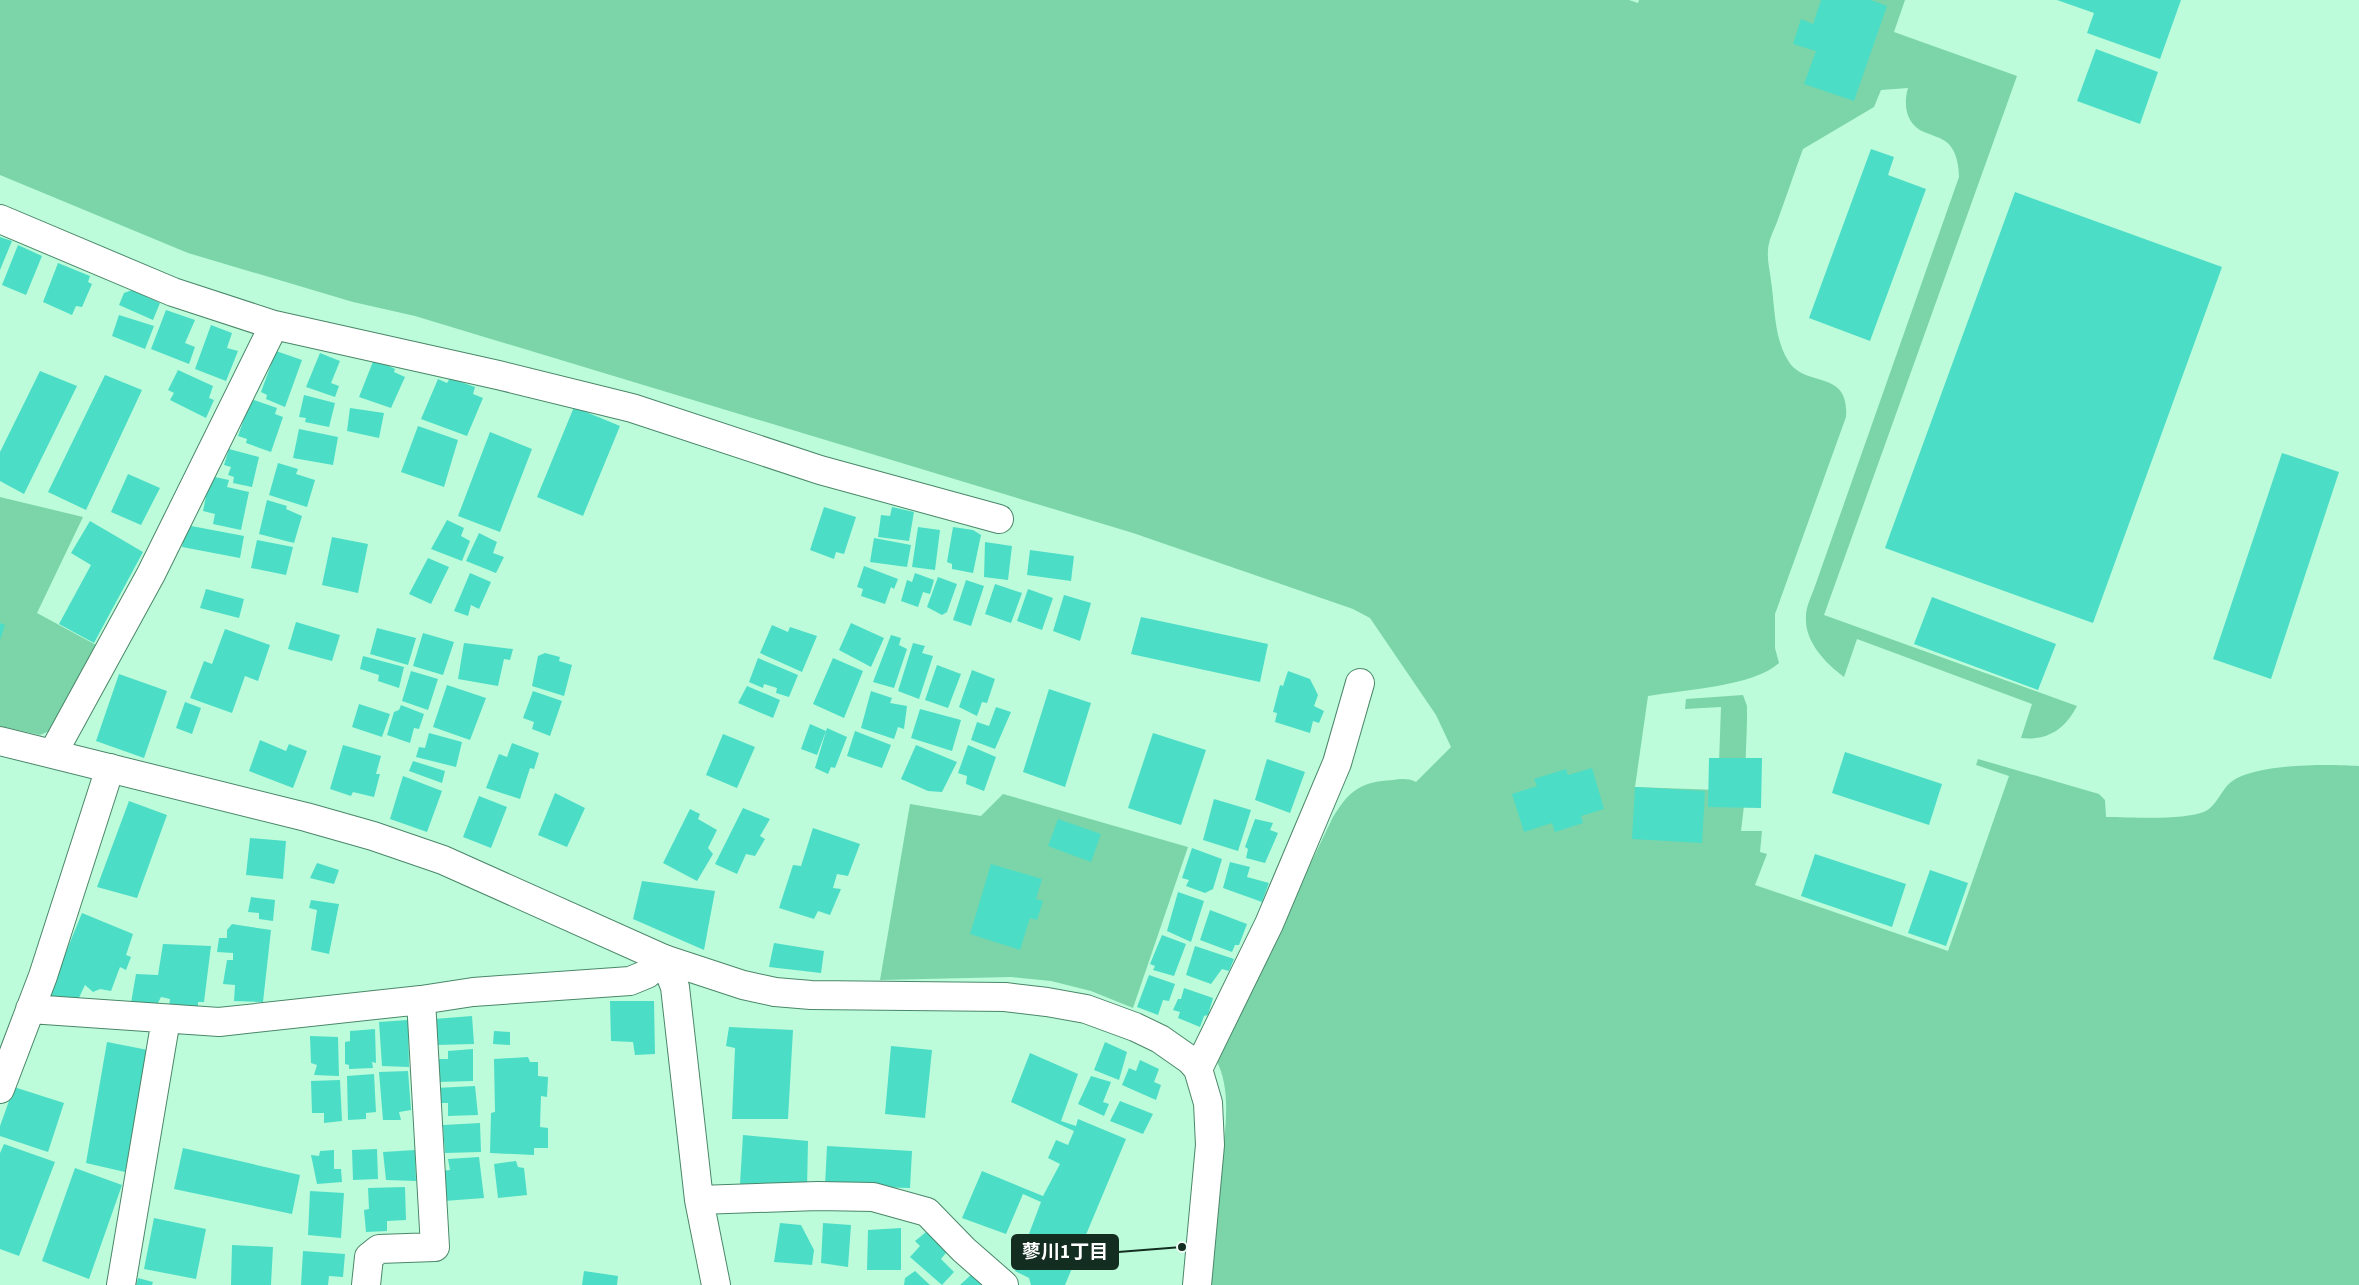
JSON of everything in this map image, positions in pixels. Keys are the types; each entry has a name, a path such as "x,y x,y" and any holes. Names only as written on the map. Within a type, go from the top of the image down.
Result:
{"street":[{"path":"0,219 173,292 274,325 498,374 632,408 820,470 999,519"},
{"path":"53,753 151,574 274,325"},
{"path":"1198,1069 1269,924 1338,763 1360,683"},
{"path":"0,741 356,830 443,860 664,959 706,974 775,992 848,996 1005,998 1067,1005 1120,1020 1160,1039 1180,1052 1198,1069 1208,1103 1210,1144 1197,1285"},
{"path":"0,1089 30,1009 110,768"},
{"path":"30,1009 219,1022 421,1000 519,987 630,981 647,974 664,959"},
{"path":"664,959 675,988 699,1200 716,1285"},
{"path":"366,1285 369,1256 378,1249 435,1247 421,1000"},
{"path":"120,1285 166,1019"},
{"path":"699,1200 873,1196 927,1212 964,1250 1004,1285"}],"green space":[{"path":"0,0 1629,0 1638,3 1639,0 1905,0 1894,32 2017,76 1824,615 2077,706 2067,721 2055,732 2039,738 2021,738 2032,704 1857,639 1844,677 1817,651 1808,634 1806,616 1809,602 1959,177 1956,157 1949,144 1918,129 1910,119 1906,107 1908,88 1881,90 1874,107 1803,149 1768,247 1768,262 1776,323 1780,344 1784,353 1796,370 1834,385 1841,392 1845,402 1846,417 1775,614 1775,648 1779,663 1768,671 1736,682 1648,696 1635,787 1718,790 1721,707 1685,709 1686,699 1743,695 1747,706 1747,721 1744,806 1741,831 1762,831 1760,852 1767,854 1755,885 1948,951 2009,776 1976,765 1978,759 2099,794 2105,800 2106,817 2143,818 2184,816 2206,811 2210,809 2231,782 2257,771 2293,766 2359,766 2359,1285 1208,1285 1226,1125 1225,1090 1222,1074 1216,1060 1333,817 1345,800 1364,785 1401,779 1416,782 1451,747 1436,715 1370,618 1353,609 1133,533 415,316 353,302 188,253 0,175"},
{"path":"0,497 83,517 37,613 96,645 52,730 40,735 0,726"},
{"path":"1003,794 1188,847 1133,1008 1091,991 1051,981 1011,977 880,980 910,804 981,816"}],"building":[{"path":"1821,0 1871,0 1887,6 1854,101 1804,84 1816,51 1793,44 1801,19 1813,24"},
{"path":"2057,0 2181,0 2160,59 2087,33 2094,13"},
{"path":"2096,49 2158,72 2140,124 2077,101"},
{"path":"1871,149 1894,157 1888,175 1926,189 1870,341 1809,318"},
{"path":"2015,192 2222,267 2093,623 1885,548"},
{"path":"0,237 12,241 0,270"},
{"path":"18,245 42,256 26,295 2,285"},
{"path":"58,263 90,276 88,282 92,284 82,307 76,306 72,315 43,302"},
{"path":"132,290 160,303 153,320 119,305 124,293"},
{"path":"166,310 195,320 185,343 195,347 189,364 151,349"},
{"path":"119,315 154,326 145,349 112,336"},
{"path":"211,325 232,333 227,348 238,351 226,381 195,369"},
{"path":"276,351 302,360 285,407 266,399 267,395 261,392"},
{"path":"320,353 340,361 331,383 339,386 335,397 306,387"},
{"path":"374,359 395,369 394,372 405,377 391,408 359,397"},
{"path":"178,370 213,386 209,398 214,400 206,418 170,400 174,393 168,390"},
{"path":"40,371 77,386 24,494 0,481 0,452"},
{"path":"105,375 142,390 86,510 48,492"},
{"path":"450,378 475,387 473,394 483,398 467,436 421,419 438,379 447,383"},
{"path":"304,395 335,403 329,427 305,422 306,418 299,417"},
{"path":"251,399 277,408 275,414 283,417 271,452 246,443 247,439 238,436"},
{"path":"574,407 620,426 583,516 537,497"},
{"path":"350,408 384,413 379,438 347,431"},
{"path":"418,426 458,440 444,487 401,472"},
{"path":"299,429 338,437 333,465 293,458"},
{"path":"490,432 532,449 500,532 458,516"},
{"path":"229,449 259,457 252,487 233,483 234,477 228,475 231,467 224,465"},
{"path":"2282,453 2339,472 2271,679 2213,659"},
{"path":"278,463 298,469 296,474 315,480 307,507 269,495"},
{"path":"128,474 160,488 141,525 111,512"},
{"path":"210,476 229,480 227,487 249,492 241,530 213,524 215,514 203,511"},
{"path":"267,500 287,506 286,509 302,516 294,543 259,534"},
{"path":"824,507 856,517 844,554 836,552 834,559 810,550"},
{"path":"892,507 914,512 909,541 878,537 881,515 890,516"},
{"path":"447,520 464,528 461,536 470,541 462,561 431,549"},
{"path":"90,521 143,552 94,643 59,624 91,565 71,553"},
{"path":"186,525 244,536 240,558 182,547"},
{"path":"918,527 940,530 935,570 912,567"},
{"path":"953,527 973,530 981,535 973,573 952,569 952,564 947,562"},
{"path":"479,533 497,542 493,553 504,557 496,573 466,561"},
{"path":"332,537 368,544 358,593 322,585"},
{"path":"874,538 911,545 907,567 870,562"},
{"path":"257,540 293,547 286,575 251,568"},
{"path":"985,542 1012,546 1008,580 984,577"},
{"path":"1030,550 1074,556 1071,581 1027,575"},
{"path":"428,558 449,567 431,604 409,594"},
{"path":"864,566 898,579 894,589 891,587 885,604 861,596 863,589 857,587"},
{"path":"470,573 491,582 479,609 471,605 468,616 454,611"},
{"path":"915,573 934,580 930,594 923,592 918,607 901,601 907,580 912,582"},
{"path":"938,577 957,584 947,612 942,615 927,607"},
{"path":"966,580 984,586 971,626 953,620"},
{"path":"995,584 1022,593 1011,623 985,614"},
{"path":"206,589 244,599 239,618 200,608"},
{"path":"1028,589 1053,598 1042,630 1017,621"},
{"path":"1064,595 1091,603 1080,641 1053,631"},
{"path":"1932,597 2056,644 2038,690 1914,644"},
{"path":"1141,617 1268,644 1260,682 1131,654"},
{"path":"296,622 340,635 332,661 288,649"},
{"path":"0,623 5,625 0,640"},
{"path":"851,623 884,638 871,667 839,650"},
{"path":"772,625 788,632 790,627 817,636 802,672 760,653"},
{"path":"377,628 416,638 408,665 370,654"},
{"path":"225,629 270,645 258,681 245,676 232,713 190,698 204,661 212,664"},
{"path":"423,633 454,642 443,675 413,666"},
{"path":"891,635 901,638 899,645 907,649 894,688 873,682"},
{"path":"464,643 513,649 510,660 504,659 498,686 458,679"},
{"path":"913,643 925,646 922,653 933,656 919,699 898,691"},
{"path":"545,653 560,657 559,661 572,665 564,696 532,686 538,656"},
{"path":"363,656 404,667 399,688 378,681 379,675 360,669"},
{"path":"758,658 798,675 789,697 776,693 777,688 764,684 763,688 749,682"},
{"path":"833,658 863,671 844,718 813,704"},
{"path":"937,665 961,674 948,708 925,700"},
{"path":"972,670 995,679 987,703 982,702 977,716 959,707"},
{"path":"411,671 438,679 428,710 402,701"},
{"path":"1288,671 1310,679 1318,695 1314,706 1324,711 1319,723 1313,721 1310,733 1275,722 1277,713 1273,712 1280,685 1283,686"},
{"path":"119,674 167,691 144,758 96,741"},
{"path":"447,685 486,698 470,740 433,727"},
{"path":"747,686 780,700 773,718 738,703"},
{"path":"1049,689 1091,703 1065,787 1023,772"},
{"path":"533,691 562,701 550,736 532,729 534,722 523,718"},
{"path":"871,691 892,698 890,703 907,706 904,729 898,727 894,739 861,728"},
{"path":"185,702 201,708 192,734 176,728"},
{"path":"359,704 390,714 382,737 352,727"},
{"path":"401,705 424,714 419,729 414,728 410,743 387,735 394,712 399,710"},
{"path":"996,707 1011,712 995,749 971,740 977,722 989,726"},
{"path":"920,709 961,720 952,751 911,738"},
{"path":"810,724 826,731 817,755 801,749"},
{"path":"827,728 847,737 835,768 831,767 828,774 815,768"},
{"path":"855,731 891,745 882,768 847,756"},
{"path":"429,733 462,742 456,767 416,757 419,747 425,748"},
{"path":"1153,733 1206,750 1181,825 1128,808"},
{"path":"723,734 755,747 737,788 706,775"},
{"path":"260,740 286,751 289,744 307,751 293,788 249,771"},
{"path":"512,743 539,753 534,769 530,768 520,799 486,788 499,754 507,757"},
{"path":"343,745 381,756 376,774 380,774 374,797 353,792 351,796 330,789"},
{"path":"916,745 957,762 942,792 928,791 901,779"},
{"path":"968,745 996,757 984,791 966,784 967,776 958,773"},
{"path":"1845,752 1942,784 1929,825 1832,793"},
{"path":"1709,758 1762,758 1761,808 1708,807"},
{"path":"1267,759 1305,772 1290,813 1255,800"},
{"path":"413,761 445,771 442,783 409,771"},
{"path":"1592,768 1604,809 1581,816 1583,823 1555,832 1552,823 1524,832 1512,794 1537,786 1534,779 1566,769 1568,775"},
{"path":"403,776 442,791 427,832 390,819"},
{"path":"1635,787 1705,791 1702,843 1632,839"},
{"path":"555,793 585,808 567,847 538,835"},
{"path":"479,796 507,807 491,848 463,837"},
{"path":"1214,799 1251,810 1238,851 1203,840"},
{"path":"129,801 167,815 137,898 97,887"},
{"path":"743,808 770,819 760,836 765,839 755,856 746,854 737,874 715,864"},
{"path":"690,809 700,814 698,819 717,830 708,848 713,854 697,881 663,863"},
{"path":"1058,819 1101,834 1091,862 1048,846"},
{"path":"1255,819 1273,823 1270,830 1278,833 1265,863 1246,858 1248,849 1245,847"},
{"path":"813,828 860,844 848,876 837,874 833,888 841,889 830,915 818,911 814,919 779,908 793,865 801,866"},
{"path":"250,838 286,841 283,879 246,875"},
{"path":"1192,848 1222,859 1213,889 1205,893 1186,886 1189,880 1182,878"},
{"path":"1815,854 1906,884 1892,927 1801,896"},
{"path":"1230,862 1250,867 1247,877 1269,883 1262,902 1223,888"},
{"path":"317,863 339,870 334,884 310,878"},
{"path":"991,864 1042,879 1036,899 1043,901 1037,920 1030,918 1020,950 970,934"},
{"path":"1930,870 1968,883 1946,946 1908,933"},
{"path":"642,881 715,891 704,950 633,919"},
{"path":"1178,892 1204,901 1191,942 1167,931"},
{"path":"251,897 275,900 273,921 259,919 259,913 248,912"},
{"path":"311,900 339,904 329,954 311,950 317,910 309,908"},
{"path":"1210,910 1247,924 1239,945 1235,945 1232,952 1200,940"},
{"path":"82,913 133,934 126,955 131,957 126,970 120,967 111,991 100,989 93,992 85,985 76,1004 48,996"},
{"path":"232,924 271,930 263,1002 234,1001 235,985 223,984 227,960 233,960 233,953 217,952 219,938 227,938 227,930"},
{"path":"1162,935 1186,944 1174,976 1153,970 1155,966 1150,964"},
{"path":"774,943 824,951 821,973 769,967"},
{"path":"163,944 211,946 204,1002 198,1002 198,1009 169,1007 170,999 161,997 157,1005 131,1003 136,974 158,975"},
{"path":"1195,946 1234,959 1229,971 1222,969 1211,984 1186,975"},
{"path":"1149,975 1175,984 1169,1001 1163,1000 1158,1015 1137,1007"},
{"path":"1184,988 1213,998 1208,1015 1204,1016 1200,1027 1178,1018 1180,1012 1173,1010 1178,999 1181,999"},
{"path":"610,1001 654,1001 655,1054 635,1055 633,1042 611,1041"},
{"path":"472,1016 474,1044 436,1045 434,1019"},
{"path":"408,1020 409,1067 382,1066 379,1022"},
{"path":"729,1027 793,1030 788,1119 732,1119 735,1048 726,1046"},
{"path":"375,1029 376,1063 372,1062 373,1068 349,1069 349,1065 345,1064 345,1042 350,1041 350,1031"},
{"path":"494,1031 510,1032 510,1045 493,1044"},
{"path":"310,1036 338,1037 339,1076 314,1075 317,1065 311,1063"},
{"path":"107,1042 148,1050 125,1172 86,1163"},
{"path":"1105,1042 1127,1052 1119,1080 1094,1070"},
{"path":"891,1046 932,1050 925,1118 885,1114"},
{"path":"473,1049 473,1081 437,1082 436,1059 448,1059 448,1051"},
{"path":"1030,1053 1078,1074 1061,1121 1076,1126 1078,1119 1126,1139 1065,1285 1031,1285 1029,1278 1015,1271 1041,1202 1023,1194 1006,1234 962,1218 982,1171 1043,1196 1060,1164 1048,1158 1056,1140 1068,1145 1074,1131 1011,1102"},
{"path":"528,1057 530,1062 538,1062 538,1076 548,1077 547,1097 541,1096 540,1127 548,1128 548,1148 534,1148 534,1155 490,1153 491,1113 495,1112 494,1059"},
{"path":"1140,1060 1159,1069 1154,1082 1161,1085 1156,1100 1122,1085 1129,1068 1136,1071"},
{"path":"408,1071 411,1110 399,1112 401,1120 383,1120 379,1072"},
{"path":"374,1074 376,1112 366,1113 366,1119 348,1120 347,1076"},
{"path":"1091,1076 1111,1082 1103,1102 1109,1104 1104,1116 1078,1104"},
{"path":"340,1080 342,1121 324,1123 324,1113 312,1113 311,1081"},
{"path":"475,1086 478,1115 448,1116 448,1103 438,1103 436,1088"},
{"path":"14,1087 64,1103 48,1152 0,1136 0,1126"},
{"path":"1120,1101 1153,1114 1143,1134 1110,1121"},
{"path":"480,1123 481,1152 445,1153 443,1125"},
{"path":"743,1135 808,1141 807,1189 740,1184"},
{"path":"4,1144 55,1162 19,1256 0,1249 0,1153"},
{"path":"827,1146 912,1151 910,1188 825,1186"},
{"path":"183,1148 300,1175 292,1214 174,1189"},
{"path":"377,1149 378,1179 353,1180 352,1150"},
{"path":"334,1150 334,1169 341,1169 342,1182 317,1184 311,1155 319,1156 320,1151"},
{"path":"415,1150 416,1181 386,1180 383,1152"},
{"path":"479,1157 484,1198 444,1201 441,1171 450,1170 448,1159"},
{"path":"516,1161 518,1167 524,1168 527,1195 498,1198 494,1164"},
{"path":"75,1168 122,1185 89,1279 42,1261"},
{"path":"405,1187 406,1220 387,1221 387,1231 366,1232 364,1210 369,1209 368,1188"},
{"path":"310,1191 344,1193 341,1238 308,1235"},
{"path":"154,1218 206,1229 196,1279 144,1269"},
{"path":"780,1223 801,1225 814,1250 812,1265 774,1262"},
{"path":"823,1223 851,1225 848,1267 821,1263"},
{"path":"901,1228 901,1270 867,1270 868,1230"},
{"path":"931,1228 950,1248 941,1259 954,1272 942,1285 910,1257 920,1246 915,1241"},
{"path":"232,1245 273,1247 271,1285 231,1285"},
{"path":"303,1251 345,1254 343,1277 329,1276 328,1285 301,1285"},
{"path":"584,1271 618,1276 617,1285 582,1285"},
{"path":"915,1271 930,1285 904,1285 905,1278"},
{"path":"973,1273 984,1285 960,1285"},
{"path":"138,1278 153,1282 152,1285 136,1285"}],"place":[{"name":"蓼川1丁目","path":"1182,1247"}]}
